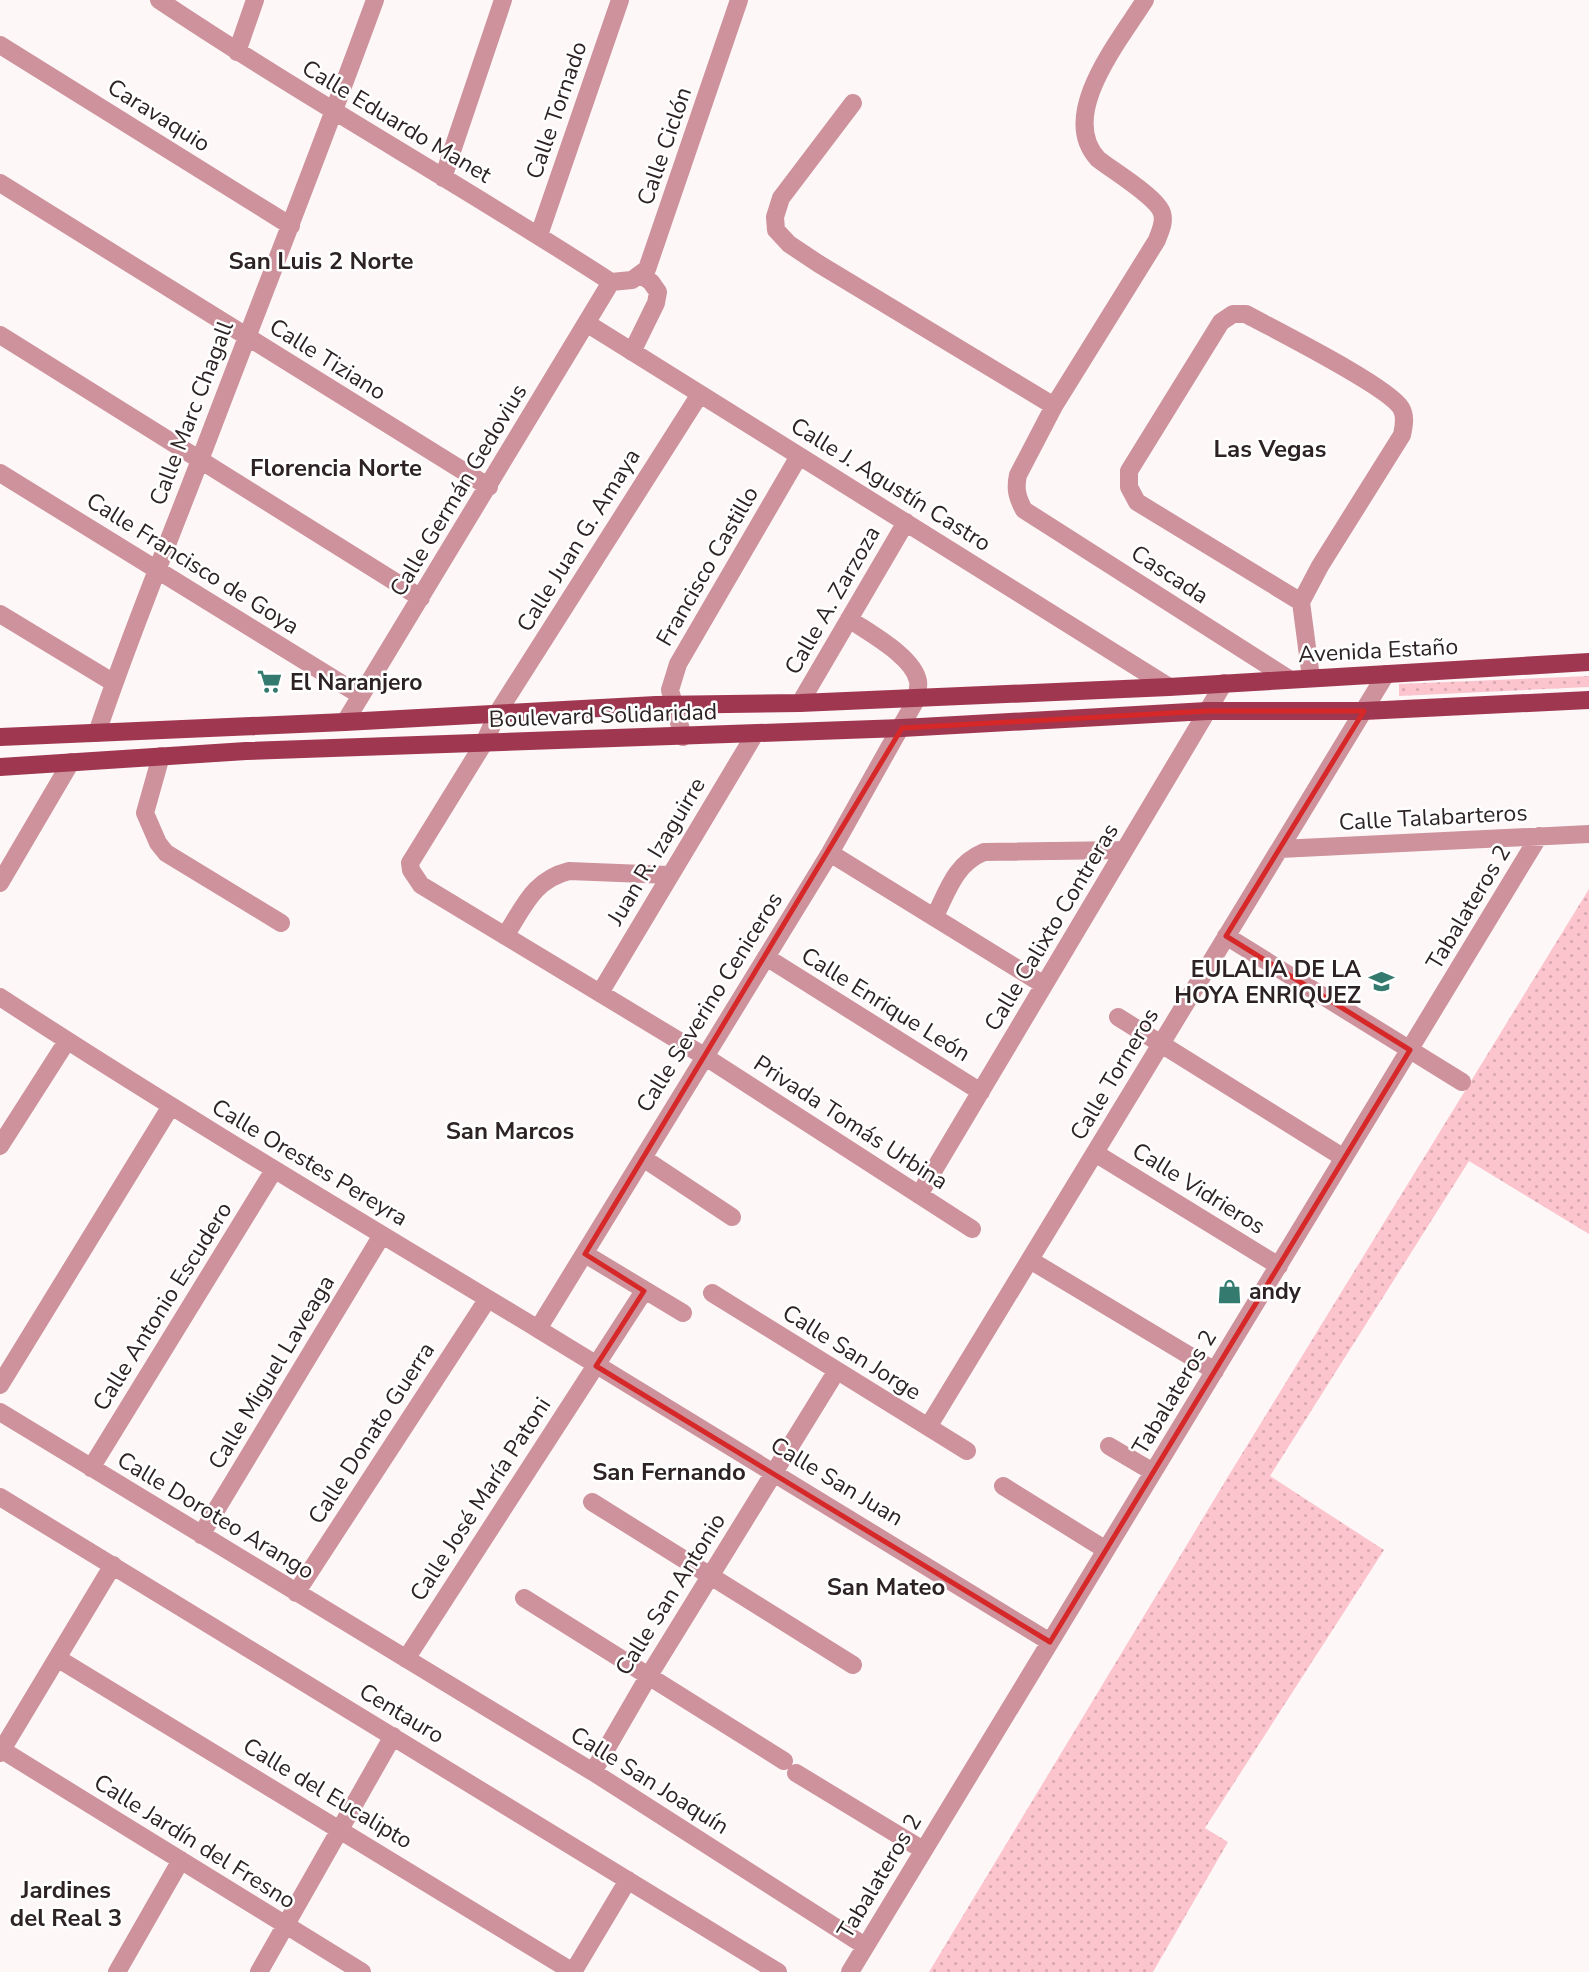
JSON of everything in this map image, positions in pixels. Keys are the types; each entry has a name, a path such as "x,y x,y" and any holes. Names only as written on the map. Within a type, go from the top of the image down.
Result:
{"main road":[{"name":"Avenida Estaño","path":"1169,687 1589,662"},
{"name":"Boulevard Solidaridad","path":"0,737 345,722 498,712 800,703 1169,687"},
{"path":"1207,712 1364,710 1589,700"},
{"name":"Boulevard Solidaridad","path":"0,767 246,751 683,737 1207,712"},
{"path":"244,726 246,751"},
{"path":"26,735 26,766"}],"street":[{"name":"Calle Eduardo Manet","path":"159,0 334,113 539,235 611,282"},
{"path":"237,52 255,0"},
{"name":"Calle Marc Chagall","path":"97,733 375,0"},
{"path":"443,178 503,0"},
{"name":"Calle Tornado","path":"539,235 620,0"},
{"name":"Calle Ciclón","path":"641,275 651,261 739,0"},
{"path":"853,103 781,198 775,217 776,230 789,244 819,264 1054,406 1157,240 1163,223 1162,211 1154,201 1091,151 1084,122 1091,87 1145,0"},
{"name":"Caravaquio","path":"0,45 291,226"},
{"name":"Calle Tiziano","path":"0,183 489,487"},
{"path":"611,282 632,280 641,275 651,282 658,292 656,303 632,352"},
{"name":"Calle Germán Gedovius","path":"345,722 611,282"},
{"path":"1301,602 1137,502 1129,487 1129,471 1221,322 1233,314 1246,314 1376,387 1401,408 1405,423 1402,435 1320,566 1301,602 1311,678"},
{"name":"Calle J. Agustín Castro","path":"588,324 1169,687"},
{"path":"0,335 421,598"},
{"name":"Calle Juan G. Amaya","path":"505,936 421,885 411,870 410,863 484,743 498,712 700,394"},
{"name":"Cascada","path":"1054,406 1018,475 1017,498 1024,510 1289,679"},
{"name":"Francisco Castillo","path":"683,737 670,690 678,664 799,456"},
{"name":"Calle Francisco de Goya","path":"0,473 360,695"},
{"name":"Calle A. Zarzoza","path":"800,703 906,522"},
{"path":"0,614 114,683"},
{"path":"849,619 903,657 913,668 918,683 917,698"},
{"name":"Calle Torneros","path":"928,1427 1386,674"},
{"name":"Calle Calixto Contreras","path":"919,1195 1224,683"},
{"name":"Calle Severino Ceniceros","path":"538,1329 830,853 917,698"},
{"name":"Juan R. Izaguirre","path":"600,993 755,734"},
{"path":"161,756 145,813 158,843 166,853 281,923"},
{"path":"0,883 71,762"},
{"name":"Calle Talabarteros","path":"1280,849 1589,834"},
{"name":"Tabalateros 2","path":"850,1972 1539,836"},
{"path":"935,916 960,867 971,857 984,852 1124,850"},
{"path":"830,853 1044,985"},
{"path":"505,936 539,884 553,875 569,871 669,875"},
{"name":"Privada Tomás Urbina","path":"505,936 704,1056 972,1229"},
{"path":"1226,936 1462,1082"},
{"name":"Calle Enrique León","path":"766,957 981,1092"},
{"name":"Calle Orestes Pereyra","path":"0,997 274,1170 596,1366"},
{"path":"1118,1017 1344,1158"},
{"path":"0,1146 67,1041"},
{"path":"0,1385 171,1106"},
{"name":"Calle Vidrieros","path":"1094,1153 1279,1266"},
{"path":"643,1158 732,1217"},
{"name":"Calle Antonio Escudero","path":"91,1468 274,1170"},
{"name":"Calle Miguel Laveaga","path":"201,1535 382,1235"},
{"path":"585,1254 683,1314"},
{"path":"1030,1260 1214,1371"},
{"name":"Calle José María Patoni","path":"406,1659 644,1291"},
{"name":"Calle San Jorge","path":"712,1293 967,1451"},
{"name":"Calle Donato Guerra","path":"296,1593 487,1300"},
{"name":"Calle San Juan","path":"596,1366 1050,1642"},
{"name":"Calle San Antonio","path":"593,1772 648,1677 836,1372"},
{"name":"Calle Doroteo Arango","path":"0,1412 406,1659"},
{"path":"1109,1446 1153,1472"},
{"path":"1003,1486 1106,1550"},
{"name":"Centauro","path":"0,1497 778,1972"},
{"path":"592,1502 853,1665"},
{"path":"1,1751 113,1565"},
{"path":"523,1598 923,1850"},
{"name":"Calle del Eucalipto","path":"57,1658 573,1972"},
{"name":"Calle San Joaquín","path":"406,1659 593,1772 866,1946"},
{"path":"258,1972 393,1736"},
{"name":"Calle Jardín del Fresno","path":"1,1751 362,1972"},
{"path":"117,1972 181,1860"},
{"path":"573,1972 628,1880"}],"highlighted area":[{"path":"1207,711 1364,711 1226,936 1410,1050 1050,1642 596,1366 644,1291 585,1254 902,728"}],"shaded area":[{"path":"1589,676 1589,687 1399,696 1399,684"},
{"path":"1589,889 1589,1234 1469,1161 1270,1476 1384,1550 1205,1828 1228,1842 1153,1972 929,1972 1229,1475"}],"place":[{"name":"El Naranjero","path":"270,682"},
{"name":"EULALIA DE LA HOYA ENRIQUEZ","path":"1381,982"},
{"name":"andy","path":"1229,1291"}],"district":[{"name":"San Luis 2 Norte","path":"321,261"},
{"name":"Las Vegas","path":"1270,449"},
{"name":"Florencia Norte","path":"336,468"},
{"name":"San Marcos","path":"510,1131"},
{"name":"San Fernando","path":"669,1472"},
{"name":"San Mateo","path":"886,1587"},
{"name":"Jardines del Real 3","path":"66,1904"}]}
